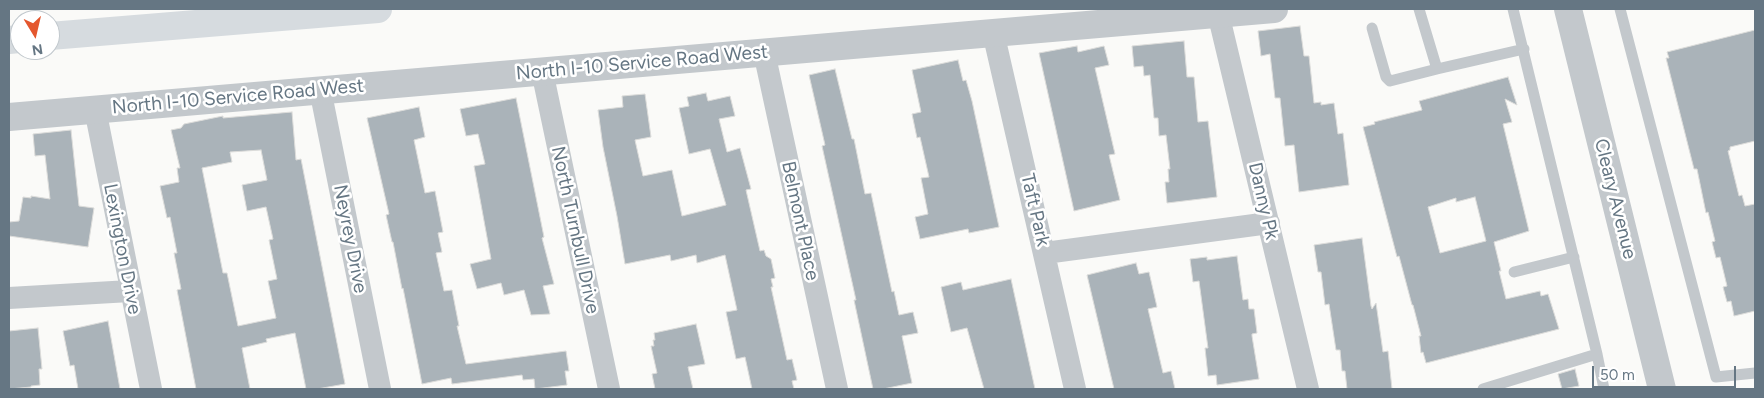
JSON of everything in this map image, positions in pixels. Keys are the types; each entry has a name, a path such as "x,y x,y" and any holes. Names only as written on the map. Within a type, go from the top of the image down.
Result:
{"highway":[{"path":"60,35 378,9"}],"street":[{"name":"North I-10 Service Road West","path":"9,117 1274,9"},
{"name":"Cleary Avenue","path":"1568,9 1662,389"},
{"name":"Danny Pk","path":"1218,13 1308,389"},
{"name":"Taft Park","path":"993,32 1075,389"},
{"name":"Belmont Place","path":"764,52 837,389"},
{"name":"North Turnbull Drive","path":"542,71 609,389"},
{"name":"Neyrey Drive","path":"320,90 380,389"},
{"name":"Lexington Drive","path":"95,109 151,389"},
{"path":"1044,253 1268,223"},
{"path":"9,298 130,291"}],"lane":[{"path":"1419,9 1436,69"},
{"path":"1513,9 1574,257 1604,389"},
{"path":"1620,9 1716,376 1755,373"},
{"path":"1372,28 1386,77 1390,81 1524,49"},
{"path":"1514,272 1574,257"},
{"path":"1483,389 1597,354"}],"building":[{"path":"1300,26 1304,56 1309,56 1314,103 1321,102 1321,105 1334,103 1338,134 1343,133 1349,185 1299,192 1294,145 1285,146 1280,98 1275,98 1270,54 1261,56 1258,31"},
{"path":"1755,30 1755,141 1730,147 1728,151 1739,196 1742,195 1745,206 1755,204 1755,311 1734,316 1731,301 1727,302 1723,287 1727,286 1720,257 1716,258 1712,242 1715,241 1708,212 1706,213 1697,169 1694,169 1666,58 1669,58 1667,52"},
{"path":"1184,41 1187,77 1194,77 1198,122 1208,121 1217,197 1167,203 1165,182 1169,182 1168,169 1170,169 1166,135 1159,136 1158,118 1154,118 1150,75 1144,76 1143,66 1134,67 1132,46"},
{"path":"1077,46 1078,52 1104,46 1109,65 1095,68 1115,154 1109,155 1120,200 1074,211 1039,53"},
{"path":"958,60 963,81 966,80 972,101 999,227 969,233 968,229 920,239 915,217 928,214 921,178 929,177 920,137 917,138 912,114 921,112 912,70"},
{"path":"835,69 852,139 854,139 865,194 871,193 892,292 894,291 899,315 913,312 918,333 902,336 912,383 883,389 873,389 854,300 856,300 822,146 825,145 809,75"},
{"path":"1508,77 1517,105 1505,99 1512,122 1503,124 1529,231 1494,242 1501,271 1499,271 1506,299 1540,291 1541,296 1548,294 1559,329 1426,363 1423,352 1421,353 1419,336 1421,336 1413,305 1399,256 1397,257 1363,127 1375,124 1374,122 1422,110 1419,101","holes":["1475,197 1486,241 1440,253 1428,207 1456,198 1456,202"]},
{"path":"706,93 708,101 730,96 735,116 719,119 727,152 740,148 751,189 746,190 760,251 764,250 766,256 771,259 775,278 771,279 773,287 771,287 787,360 792,359 797,380 792,381 794,389 752,389 745,357 736,359 726,312 737,310 725,255 697,263 696,255 671,261 670,255 625,264 598,110 623,107 622,96 645,94 651,137 635,140 643,176 672,170 682,216 726,205 710,149 689,154 679,108 689,106 687,97"},
{"path":"516,98 544,237 542,238 554,284 543,286 550,314 531,315 524,290 504,295 501,283 477,289 470,264 491,259 474,166 485,164 478,134 466,136 460,109"},
{"path":"419,107 425,137 414,140 425,193 435,191 443,232 438,233 442,252 436,253 444,291 452,290 459,326 457,326 466,364 566,351 569,371 565,371 567,385 535,389 534,379 523,380 522,375 452,384 451,378 422,384 386,215 389,214 367,118"},
{"path":"292,112 296,160 301,159 345,384 306,389 295,333 266,339 267,342 242,348 250,389 196,389 177,290 181,289 174,253 177,253 170,217 167,218 160,186 179,182 177,168 180,168 171,130 181,128 184,124 223,116 223,118","holes":["261,150 267,180 242,185 247,211 266,207 273,239 269,240 277,279 268,281 276,318 238,326 227,273 223,273 202,168 232,162 230,152"]},
{"path":"71,130 79,206 94,208 88,247 9,236 9,222 19,221 23,197 31,198 31,196 50,199 45,155 35,156 33,134"},
{"path":"1362,238 1371,306 1372,309 1376,303 1383,352 1388,351 1392,389 1347,389 1345,371 1342,371 1340,350 1336,350 1329,304 1325,305 1321,272 1318,272 1314,245"},
{"path":"1237,256 1243,300 1248,299 1249,309 1254,309 1257,333 1252,334 1252,336 1259,379 1217,385 1216,375 1208,376 1205,348 1208,348 1199,281 1193,282 1190,259 1207,257 1207,260"},
{"path":"1136,263 1139,274 1149,272 1157,307 1148,309 1163,373 1171,371 1175,389 1114,389 1087,275"},
{"path":"1011,279 1035,389 984,389 967,328 951,332 941,287 961,282 963,290"},
{"path":"108,321 120,389 78,389 74,365 70,366 63,331"},
{"path":"696,324 705,364 688,367 693,389 655,389 652,374 657,373 651,346 654,346 654,333"},
{"path":"38,328 42,369 39,369 40,385 9,389 9,331"},
{"path":"1575,369 1579,386 1562,389 1558,374"}]}
